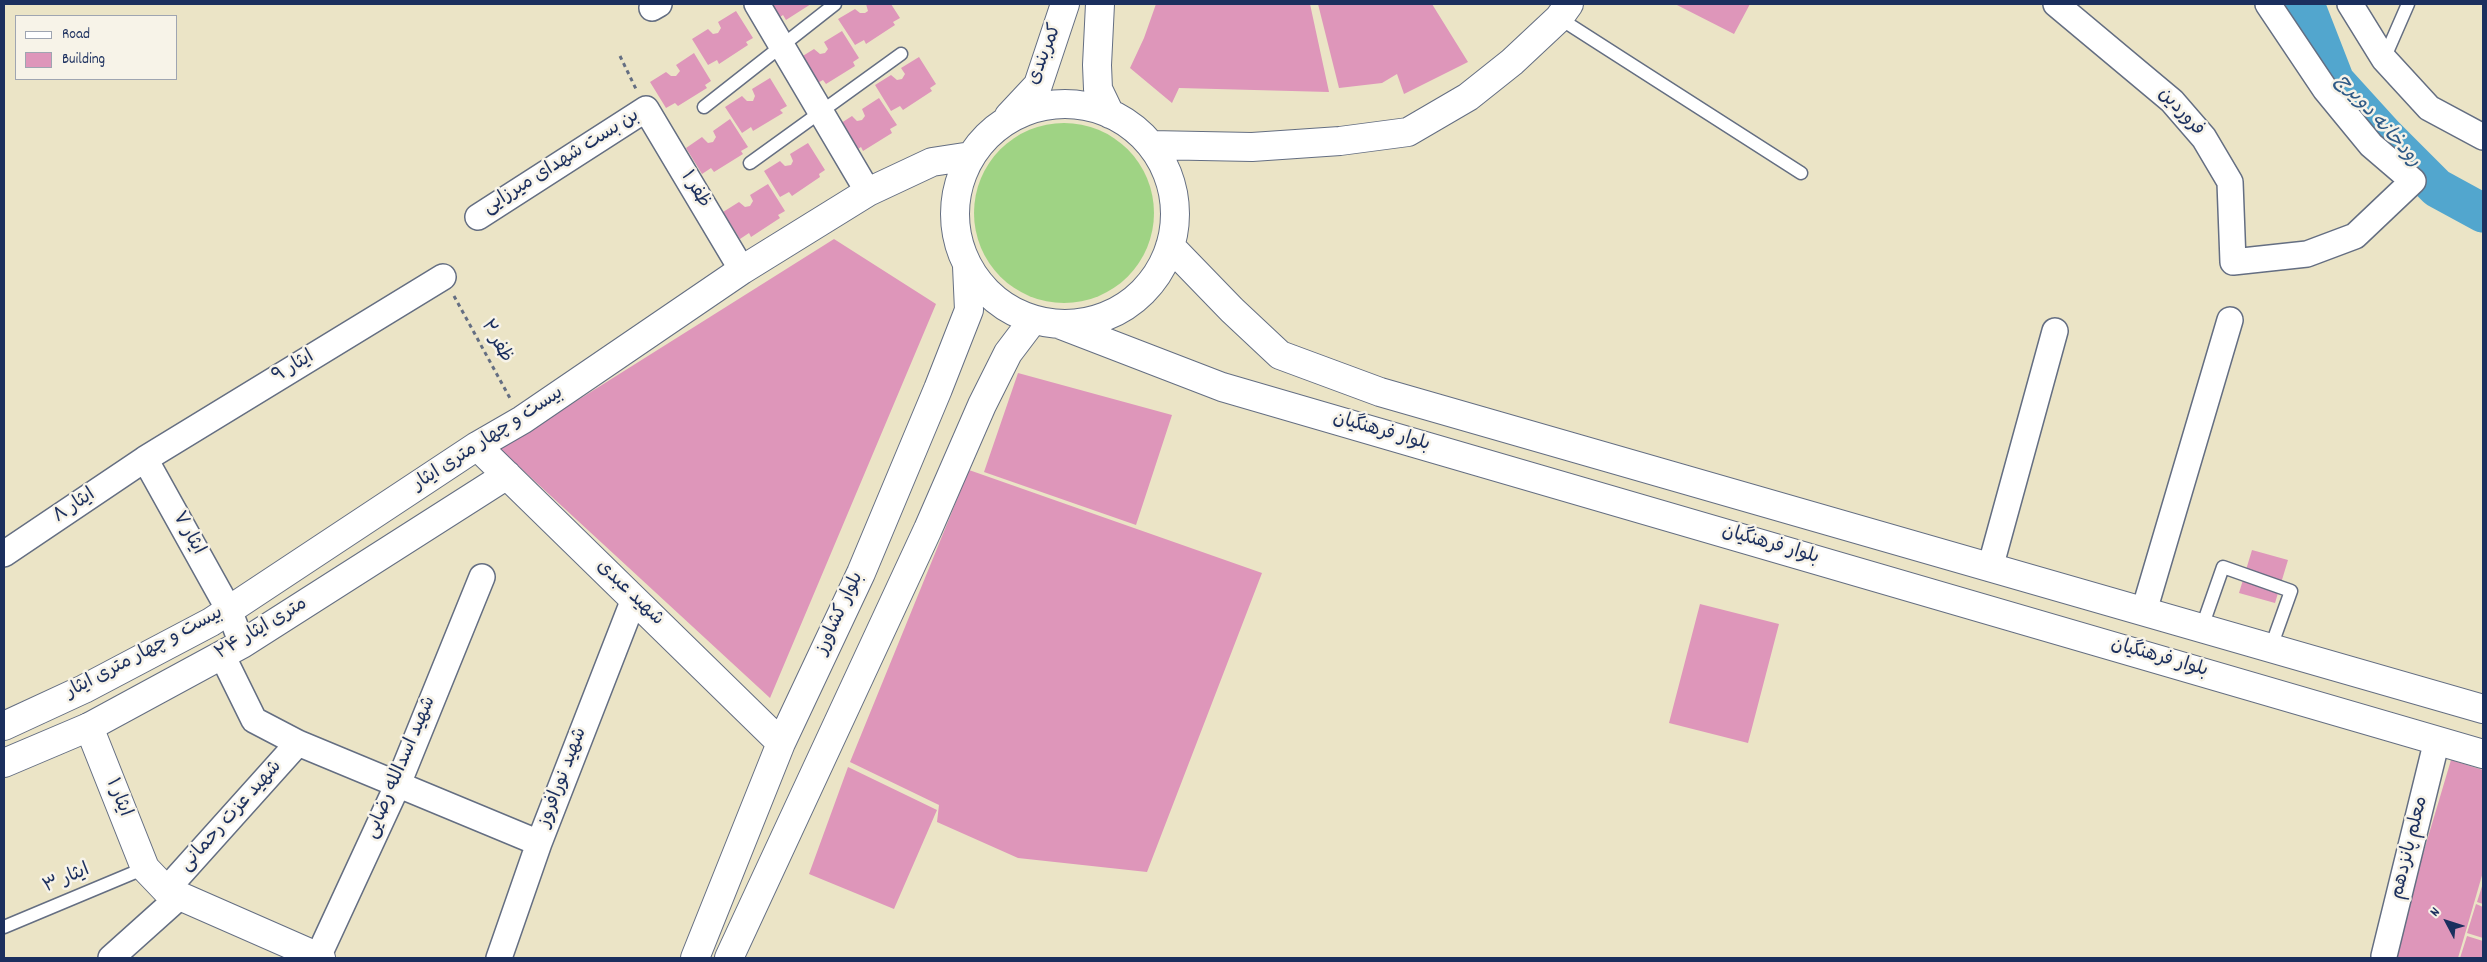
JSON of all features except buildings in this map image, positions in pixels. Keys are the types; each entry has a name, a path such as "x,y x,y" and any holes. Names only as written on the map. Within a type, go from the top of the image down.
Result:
{"main road":[{"name":"کمربندی","path":"1001,125 1038,85 1065,4"},
{"path":"1100,4 1096,65 1098,89 1110,114"},
{"path":"1151,145 1252,147 1340,142 1408,132 1468,97 1512,62 1564,11"},
{"path":"1066,104 1088,106 1110,114 1140,132 1151,145 1165,168 1173,193 1175,219 1170,246 1158,272 1140,294 1116,311 1089,322 1061,324 1032,320 1006,308 984,290 967,266 957,239 954,210 959,182 971,156 984,139 1020,113 1042,106 1066,104"},
{"name":"بیست و چهار متری ایثار","path":"4,726 84,689 230,610 477,446 522,420 742,270 868,192 932,162 971,156"},
{"name":"بلوار فرهنگیان","path":"1170,246 1232,310 1280,355 1380,392 2483,709"},
{"name":"بلوار کشاورز","path":"695,958 781,743 860,573 969,310 967,266"},
{"path":"729,958 928,529 996,375 1008,353 1032,320"},
{"name":"بلوار فرهنگیان","path":"1061,324 1222,387 2483,754"},
{"name":"شهید عبدی","path":"477,446 781,743"},
{"name":"۲۴ متری ایثار","path":"4,763 89,727 242,644 507,475"},
{"path":"886,512 891,530 899,539 914,540 928,529"},
{"path":"860,573 873,557 885,552 895,556 902,566 905,579"},
{"path":"1991,610 1996,569"},
{"path":"230,610 240,620 243,627 248,630 242,644 231,643 229,628 230,610"},
{"name":"ایثار ۱","path":"89,727 145,868"},
{"path":"145,868 173,894 320,957"}],"street":[{"path":"757,4 868,192"},
{"name":"فروردین","path":"2056,4 2172,100 2204,138 2230,182 2233,262 2307,254 2355,236 2413,181 2372,145 2331,96 2268,4"},
{"path":"2350,4 2372,43 2384,59 2429,108 2483,137"},
{"name":"بن بست شهدای میرزایی","path":"478,217 646,110"},
{"name":"ظفر ۱","path":"646,110 742,270"},
{"name":"ایثار ۹","path":"145,459 444,277"},
{"path":"2144,611 2230,320"},
{"path":"1996,569 2055,331"},
{"name":"ایثار ۸","path":"4,554 145,459"},
{"name":"ایثار ۷","path":"145,459 230,610"},
{"name":"شهید اسدالله رضایی","path":"320,957 398,784 482,577"},
{"name":"شهید نورافروز","path":"499,958 539,843 634,599"},
{"path":"242,644 254,720 298,744 539,843"},
{"name":"معلم پانزدهم","path":"2384,956 2437,740"},
{"name":"شهید عزت رحمانی","path":"111,958 173,894 298,744"}],"lane":[{"path":"704,107 781,44 835,4"},
{"path":"2384,59 2408,4"},
{"path":"1564,11 1801,173"},
{"path":"750,163 902,54"},
{"path":"2202,627 2223,567 2291,591 2272,647"},
{"name":"ایثار ۳","path":"4,927 145,868"}],"path":[{"path":"620,56 646,110"},
{"name":"ظفر ۲","path":"444,277 522,420"}],"green space":[{"path":"1073,123 1082,124 1107,133 1128,149 1144,170 1153,195 1153,231 1144,256 1128,277 1107,293 1099,296 1082,302 1055,303 1046,302 1021,293 994,270 984,256 975,231 974,204 975,195 984,170 1007,143 1021,133 1046,124"}],"waterway":[{"name":"رودخانه دویرج","path":"2305,4 2335,81 2385,136 2437,188 2483,213"}]}
